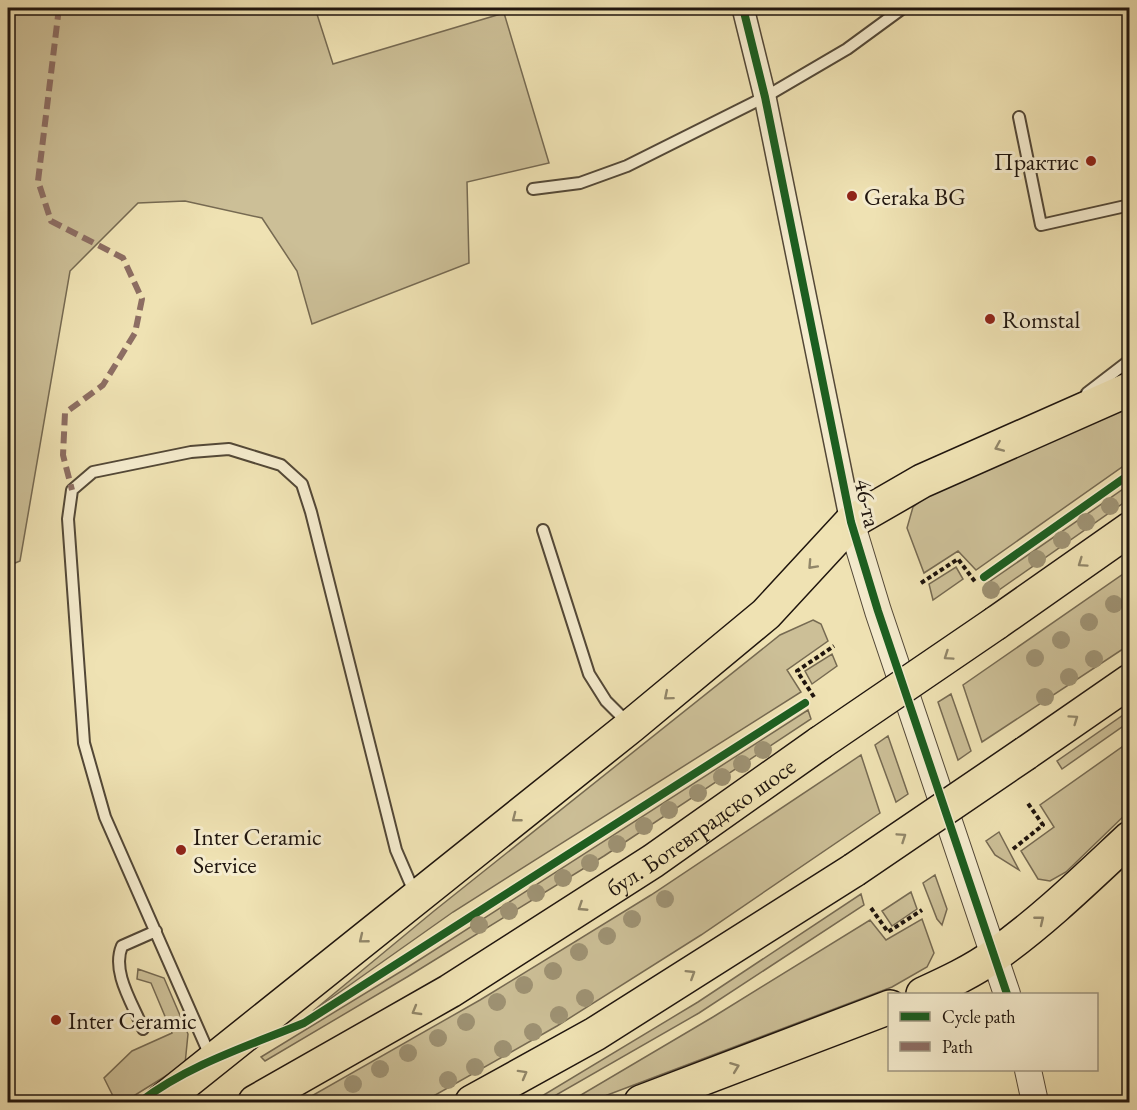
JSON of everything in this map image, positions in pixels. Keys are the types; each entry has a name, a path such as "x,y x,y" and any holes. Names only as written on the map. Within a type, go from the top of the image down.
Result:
{"main road":[{"path":"161,1102 631,726 766,614 851,522 922,481 1130,389"},
{"name":"бул. Ботевградско шосе","path":"255,1102 469,979 654,861 820,743 1130,530"},
{"path":"472,1102 595,1034 854,870 1130,681"},
{"path":"925,993 948,983 994,956 1050,912 1130,838"},
{"path":"640,1102 690,1094 888,1008"}],"street":[{"name":"46-та","path":"743,8 765,97 851,522 882,622 1007,993"},
{"path":"1028,1071 1035,1102"}],"lane":[{"path":"533,189 580,183 627,166 765,97 848,49 903,8"},
{"path":"1018,117 1041,225 1130,205"},
{"path":"1040,430 1130,360"},
{"path":"212,1060 105,816 84,743 68,519 72,490 93,472 191,452 229,449 281,465 302,484 396,850 416,897"},
{"path":"543,530 590,674 606,701 631,726"},
{"path":"143,1029 120,975 117,958 122,946 156,931"}],"path":[{"path":"921,583 958,559 976,583"},
{"path":"814,697 797,670 834,646"},
{"path":"1013,849 1043,825 1027,802"},
{"path":"871,908 888,932 922,910"}],"shaded area":[{"path":"8,8 315,8 333,64 504,13 549,163 467,182 469,263 312,324 297,271 262,218 185,201 138,203 70,271 20,561 8,566"},
{"path":"1129,403 1129,462 976,570 958,551 924,573 907,528 913,507 932,492"},
{"path":"1129,485 1129,499 989,597 986,584"},
{"path":"956,567 963,579 933,600 929,584"},
{"path":"1129,570 1129,645 982,742 963,685"},
{"path":"813,620 821,624 828,641 787,670 801,692 453,912 313,1011 434,911 780,635"},
{"path":"832,654 837,666 812,684 805,671"},
{"path":"951,694 971,751 958,760 938,702"},
{"path":"808,710 811,719 604,856 265,1061 261,1057 405,969"},
{"path":"1129,711 1129,722 1062,769 1057,761"},
{"path":"888,736 908,794 896,802 875,745"},
{"path":"1129,742 1129,811 1066,872 1050,881 1038,879 1021,851 1054,827 1040,805"},
{"path":"861,755 880,813 701,935 557,1026 423,1102 301,1102 480,1000 651,895"},
{"path":"999,832 1019,870 995,855 986,841"},
{"path":"935,875 947,909 942,925 937,919 923,883"},
{"path":"911,892 917,909 892,926 882,911"},
{"path":"861,894 864,905 699,1013 544,1102 532,1102 698,1002"},
{"path":"922,919 934,953 927,967 892,987 589,1102 569,1102 870,920 886,940"},
{"path":"138,969 164,978 188,1034 185,1064 124,1102 116,1102 104,1078 132,1051 172,1033 151,983 137,979"}],"marked path":[{"path":"56,8 58,16 38,181 51,221 123,258 142,299 135,333 103,385 65,413 63,455 72,490"}],"cycle path":[{"path":"743,8 765,97 851,522 878,611 1007,993"},
{"path":"984,577 1130,474"},
{"path":"140,1102 198,1067 304,1023 805,703"}],"place":[{"name":"Практис","path":"1091,161"},
{"name":"Geraka BG","path":"852,196"},
{"name":"Romstal","path":"990,319"},
{"name":"Inter Ceramic Service","path":"181,850"},
{"name":"Inter Ceramic","path":"56,1020"}]}
